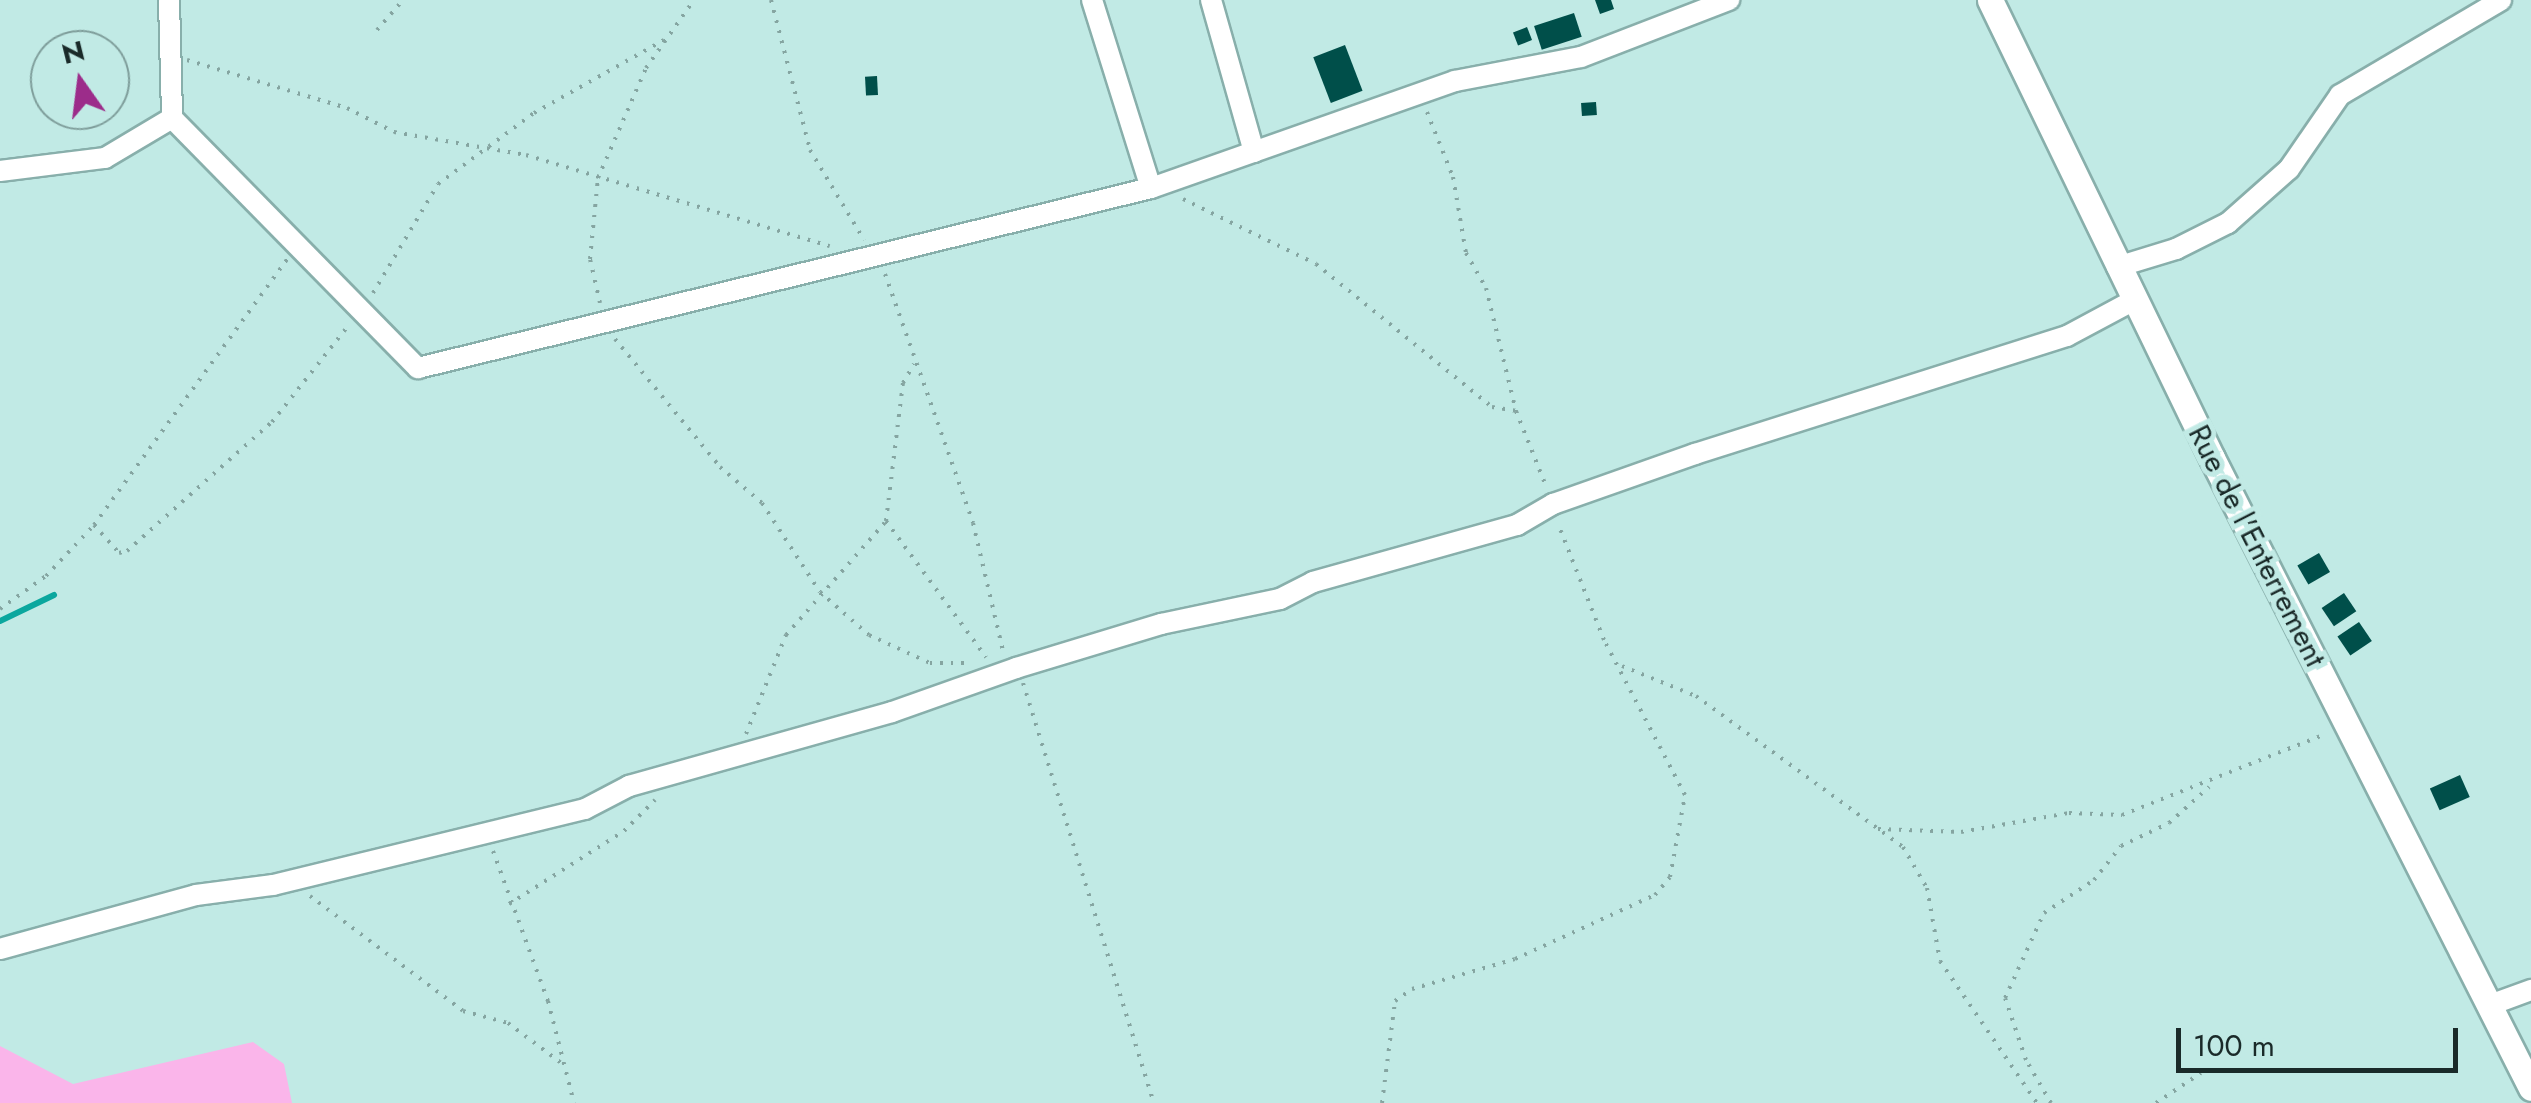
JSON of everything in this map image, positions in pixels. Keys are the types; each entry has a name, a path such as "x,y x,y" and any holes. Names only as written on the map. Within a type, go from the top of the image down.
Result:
{"street":[{"path":"169,0 174,57 172,118 418,368 876,259 1158,186 1420,94 1581,57 1729,0"},
{"path":"1092,0 1158,186"},
{"path":"1211,0 1254,152"},
{"name":"Rue de l'Enterrement","path":"1990,0 2134,300 2531,1088"},
{"path":"2118,266 2176,249 2228,224 2289,169 2340,96 2501,0"},
{"path":"0,171 105,158 172,118"},
{"path":"0,949 196,895 289,881 488,835 1161,624 1280,599 1313,582 1516,525 1554,504 2067,336 2134,300"},
{"path":"2490,1005 2531,990"}],"path":[{"path":"377,30 403,0"},
{"path":"694,0 646,68 598,178 590,259 605,324 720,467 762,504 820,592 869,634 930,663 990,663 886,521"},
{"path":"771,0 810,150 876,259"},
{"path":"174,57 347,108 394,132 526,155 840,249"},
{"path":"1382,1103 1394,1001 1412,989 1515,960 1654,895 1670,877 1685,795 1622,666 1604,640 1516,411 1486,288 1466,253 1453,177 1420,94"},
{"path":"1158,186 1192,207 1316,264 1492,407 1516,411"},
{"path":"0,610 46,576 94,525 297,248"},
{"path":"737,757 786,635 886,521 903,383 914,364"},
{"path":"1622,666 1696,696 1902,847 1926,888 1940,961 2037,1103"},
{"path":"1878,828 1961,832 2070,814 2122,815 2213,784 2347,723"},
{"path":"509,904 624,832 676,774"},
{"path":"2051,1103 2026,1060 2004,998 2044,913 2094,880 2121,846 2169,823 2213,784"},
{"path":"488,835 509,904 548,1001 574,1103"},
{"path":"289,881 463,1012 508,1023 561,1063"},
{"path":"2156,1103 2201,1074"}],"shaded area":[{"path":"253,1042 284,1064 292,1103 0,1103 0,1046 73,1084"}],"building":[{"path":"1595,0 1611,0 1614,9 1600,14"},
{"path":"1574,13 1582,37 1542,50 1534,26"},
{"path":"1527,27 1532,40 1518,45 1513,32"},
{"path":"1345,45 1363,91 1331,103 1313,57"},
{"path":"877,76 878,95 866,96 865,77"},
{"path":"1596,102 1597,115 1582,116 1581,103"},
{"path":"2319,553 2330,572 2308,585 2297,566"},
{"path":"2344,593 2356,611 2334,626 2322,608"},
{"path":"2359,622 2372,641 2350,656 2337,637"},
{"path":"2460,775 2470,797 2440,810 2430,788"}],"waterway":[{"path":"0,621 54,595"}]}
